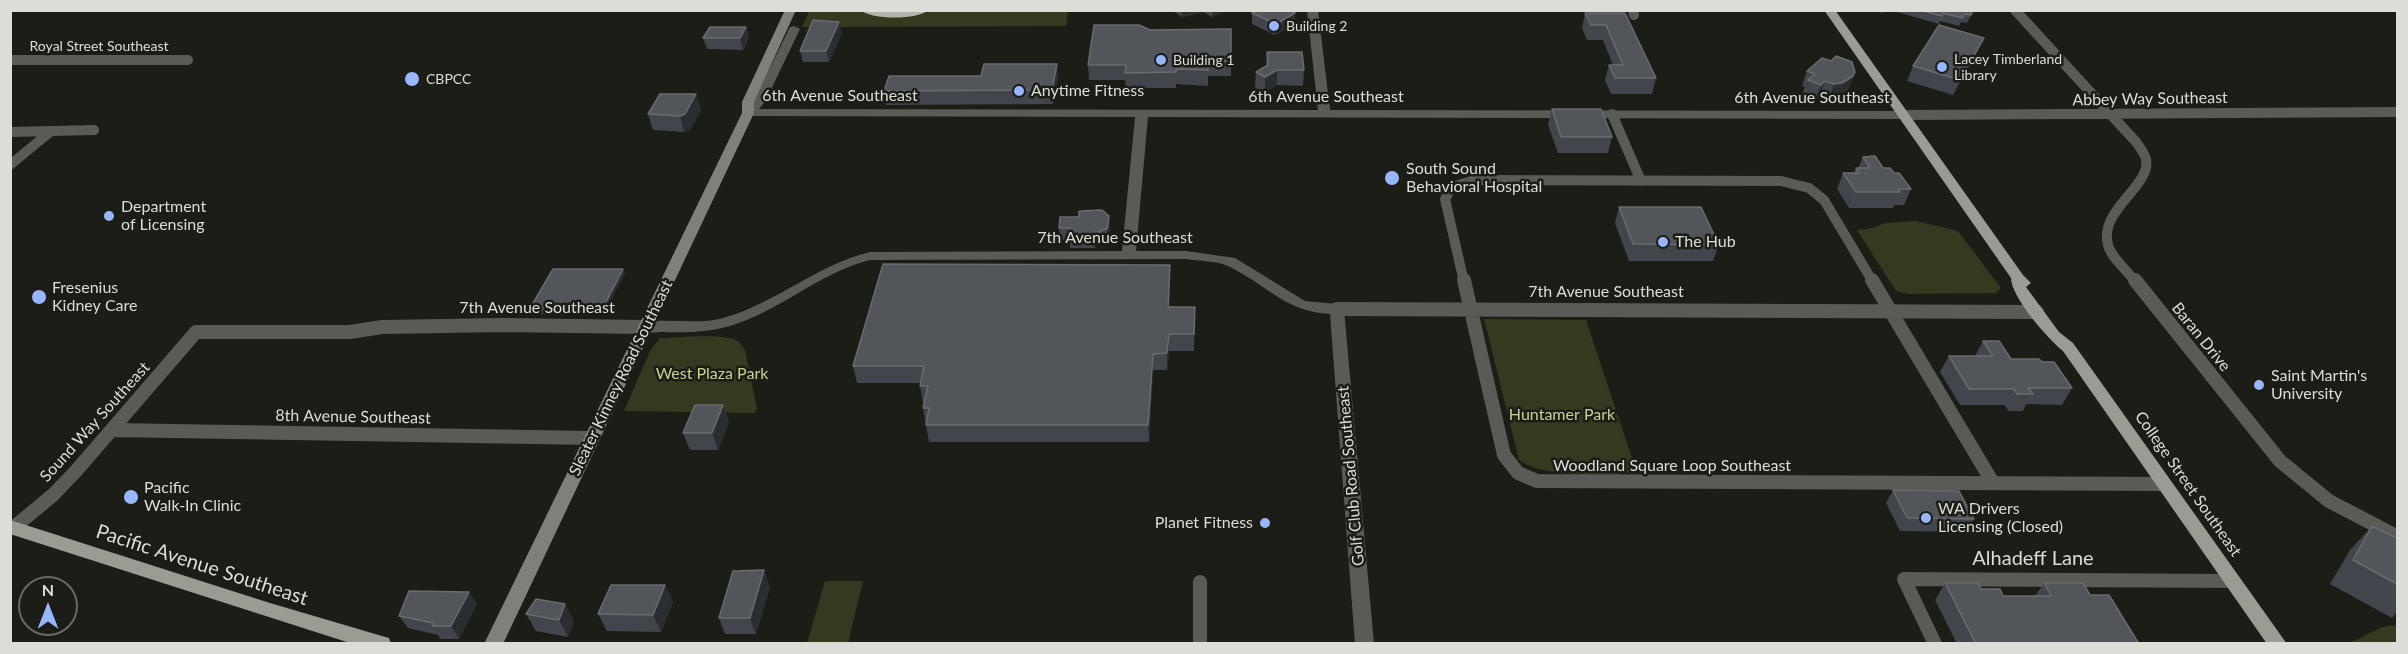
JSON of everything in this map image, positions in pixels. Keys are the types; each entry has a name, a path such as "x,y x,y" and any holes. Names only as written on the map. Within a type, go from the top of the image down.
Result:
{"highway":[{"path":"866,10 890,14 923,10"}],"main road":[{"name":"Sleater Kinney Road Southeast","path":"493,644 748,113 748,102 791,10"},
{"name":"Sleater Kinney Road Southeast","path":"794,29 802,10"},
{"name":"College Street Southeast","path":"1829,10 2018,278 2029,286 2066,336 2068,347"},
{"name":"College Street Southeast","path":"2018,278 2018,286 2054,336 2068,347 2278,644"},
{"name":"Pacific Avenue Southeast","path":"12,527 270,611 382,644"}],"street":[{"path":"1312,10 1324,113"},
{"path":"2014,10 2111,115"},
{"name":"Sleater Kinney Road Southeast","path":"748,113 759,102 794,29"},
{"name":"Royal Street Southeast","path":"10,60 188,60"},
{"name":"Abbey Way Southeast","path":"1904,115 2397,112"},
{"name":"6th Avenue Southeast","path":"748,113 1904,115"},
{"path":"1129,256 1142,113"},
{"path":"1612,114 1641,181"},
{"name":"Baran Drive","path":"2111,115 2137,143 2147,164 2146,171 2112,216 2106,237 2108,247 2280,461 2330,501 2397,537"},
{"path":"10,132 94,130"},
{"path":"10,165 50,132"},
{"name":"Woodland Square Loop Southeast","path":"1993,483 1824,200 1809,188 1781,181 1475,180 1453,186 1446,194 1445,200 1468,310 1504,455 1518,473 1537,481 1650,484 2163,484"},
{"name":"7th Avenue Southeast","path":"196,332 350,332 382,327 503,325 708,326 724,323 770,304 849,261 870,256 1186,255 1230,261 1300,304 1311,308 2037,312"},
{"name":"Golf Club Road Southeast","path":"1337,309 1365,644"},
{"name":"Sound Way Southeast","path":"12,527 53,495 113,430 196,332"},
{"name":"8th Avenue Southeast","path":"113,430 592,438"},
{"name":"Alhadeff Lane","path":"1935,644 1904,579 2232,581"},
{"path":"1200,582 1200,644"}],"green space":[{"path":"936,10 1068,11 1066,26 802,27 809,11 913,15"},
{"path":"1916,221 1958,231 2001,288 1996,293 1908,294 1896,291 1857,230 1885,223"},
{"name":"Huntamer Park","path":"1484,319 1586,320 1637,473 1618,472 1618,475 1553,472 1519,460"},
{"name":"West Plaza Park","path":"713,336 739,342 745,350 757,409 754,413 624,411 650,351 660,338"},
{"path":"825,581 863,581 848,643 807,643"},
{"path":"2392,625 2397,627 2397,643 2350,643 2380,628"}],"building":[{"path":"1257,10 1290,10 1295,13 1276,24 1252,13"},
{"path":"1921,10 1973,10 1971,15 1965,14 1963,18 1943,13 1942,16"},
{"path":"1585,13 1625,13 1656,78 1615,78 1609,65 1623,65 1606,25 1591,25"},
{"path":"813,20 839,22 826,51 800,51"},
{"name":"Building 1","path":"1094,25 1139,25 1150,30 1231,29 1231,61 1208,61 1208,70 1176,69 1176,72 1125,73 1126,65 1088,65"},
{"name":"Lacey Timberland Library","path":"1939,25 1984,38 1960,80 1913,66"},
{"path":"710,27 746,27 740,38 703,38"},
{"path":"1267,52 1302,52 1304,70 1277,70 1265,77 1256,72 1268,65"},
{"path":"1836,56 1852,62 1855,72 1853,76 1842,83 1834,84 1825,81 1821,85 1808,80 1815,74 1807,71 1822,58 1831,61"},
{"path":"984,64 1057,64 1052,90 884,91 889,76 981,76"},
{"path":"660,94 696,94 685,114 680,116 648,114"},
{"path":"1552,109 1601,109 1612,137 1561,137"},
{"path":"1875,156 1883,168 1890,168 1894,173 1899,173 1911,189 1898,189 1900,192 1856,192 1843,173 1859,173 1856,168 1870,168 1863,157"},
{"path":"1619,207 1701,207 1719,245 1633,244"},
{"path":"1102,210 1109,216 1107,229 1095,232 1094,235 1069,235 1070,228 1059,228 1060,217 1079,217 1079,211"},
{"path":"883,264 1170,265 1168,307 1195,307 1194,334 1169,334 1167,353 1153,354 1148,425 926,425 929,408 923,408 928,386 920,386 924,366 853,366"},
{"path":"553,269 623,269 602,310 529,310"},
{"path":"1983,341 1999,341 2011,359 2039,359 2042,362 2054,362 2072,388 2028,388 2033,394 2017,394 2014,389 1969,389 1949,356 1993,356"},
{"path":"695,405 723,405 712,433 683,433"},
{"path":"1893,490 1959,491 1974,519 1907,518"},
{"path":"2372,526 2397,538 2397,584 2353,560"},
{"path":"764,570 750,618 719,618 733,571"},
{"path":"1945,583 1978,583 1981,589 2000,589 2003,596 2051,596 2044,583 2083,583 2090,595 2109,595 2139,644 1976,644"},
{"path":"611,585 665,585 653,615 598,614"},
{"path":"409,591 469,592 451,626 432,626 433,623 399,616"},
{"path":"536,599 565,604 559,620 526,614"}],"place":[{"name":"Building 2","path":"1274,26"},
{"name":"Building 1","path":"1161,60"},
{"name":"Lacey Timberland Library","path":"1942,67"},
{"name":"CBPCC","path":"412,79"},
{"name":"Anytime Fitness","path":"1019,91"},
{"name":"South Sound Behavioral Hospital","path":"1392,178"},
{"name":"Department of Licensing","path":"109,216"},
{"name":"The Hub","path":"1663,242"},
{"name":"Fresenius Kidney Care","path":"39,297"},
{"name":"Saint Martin's University","path":"2259,385"},
{"name":"Pacific Walk-In Clinic","path":"131,497"},
{"name":"WA Drivers Licensing (Closed)","path":"1926,518"},
{"name":"Planet Fitness","path":"1265,523"}]}
